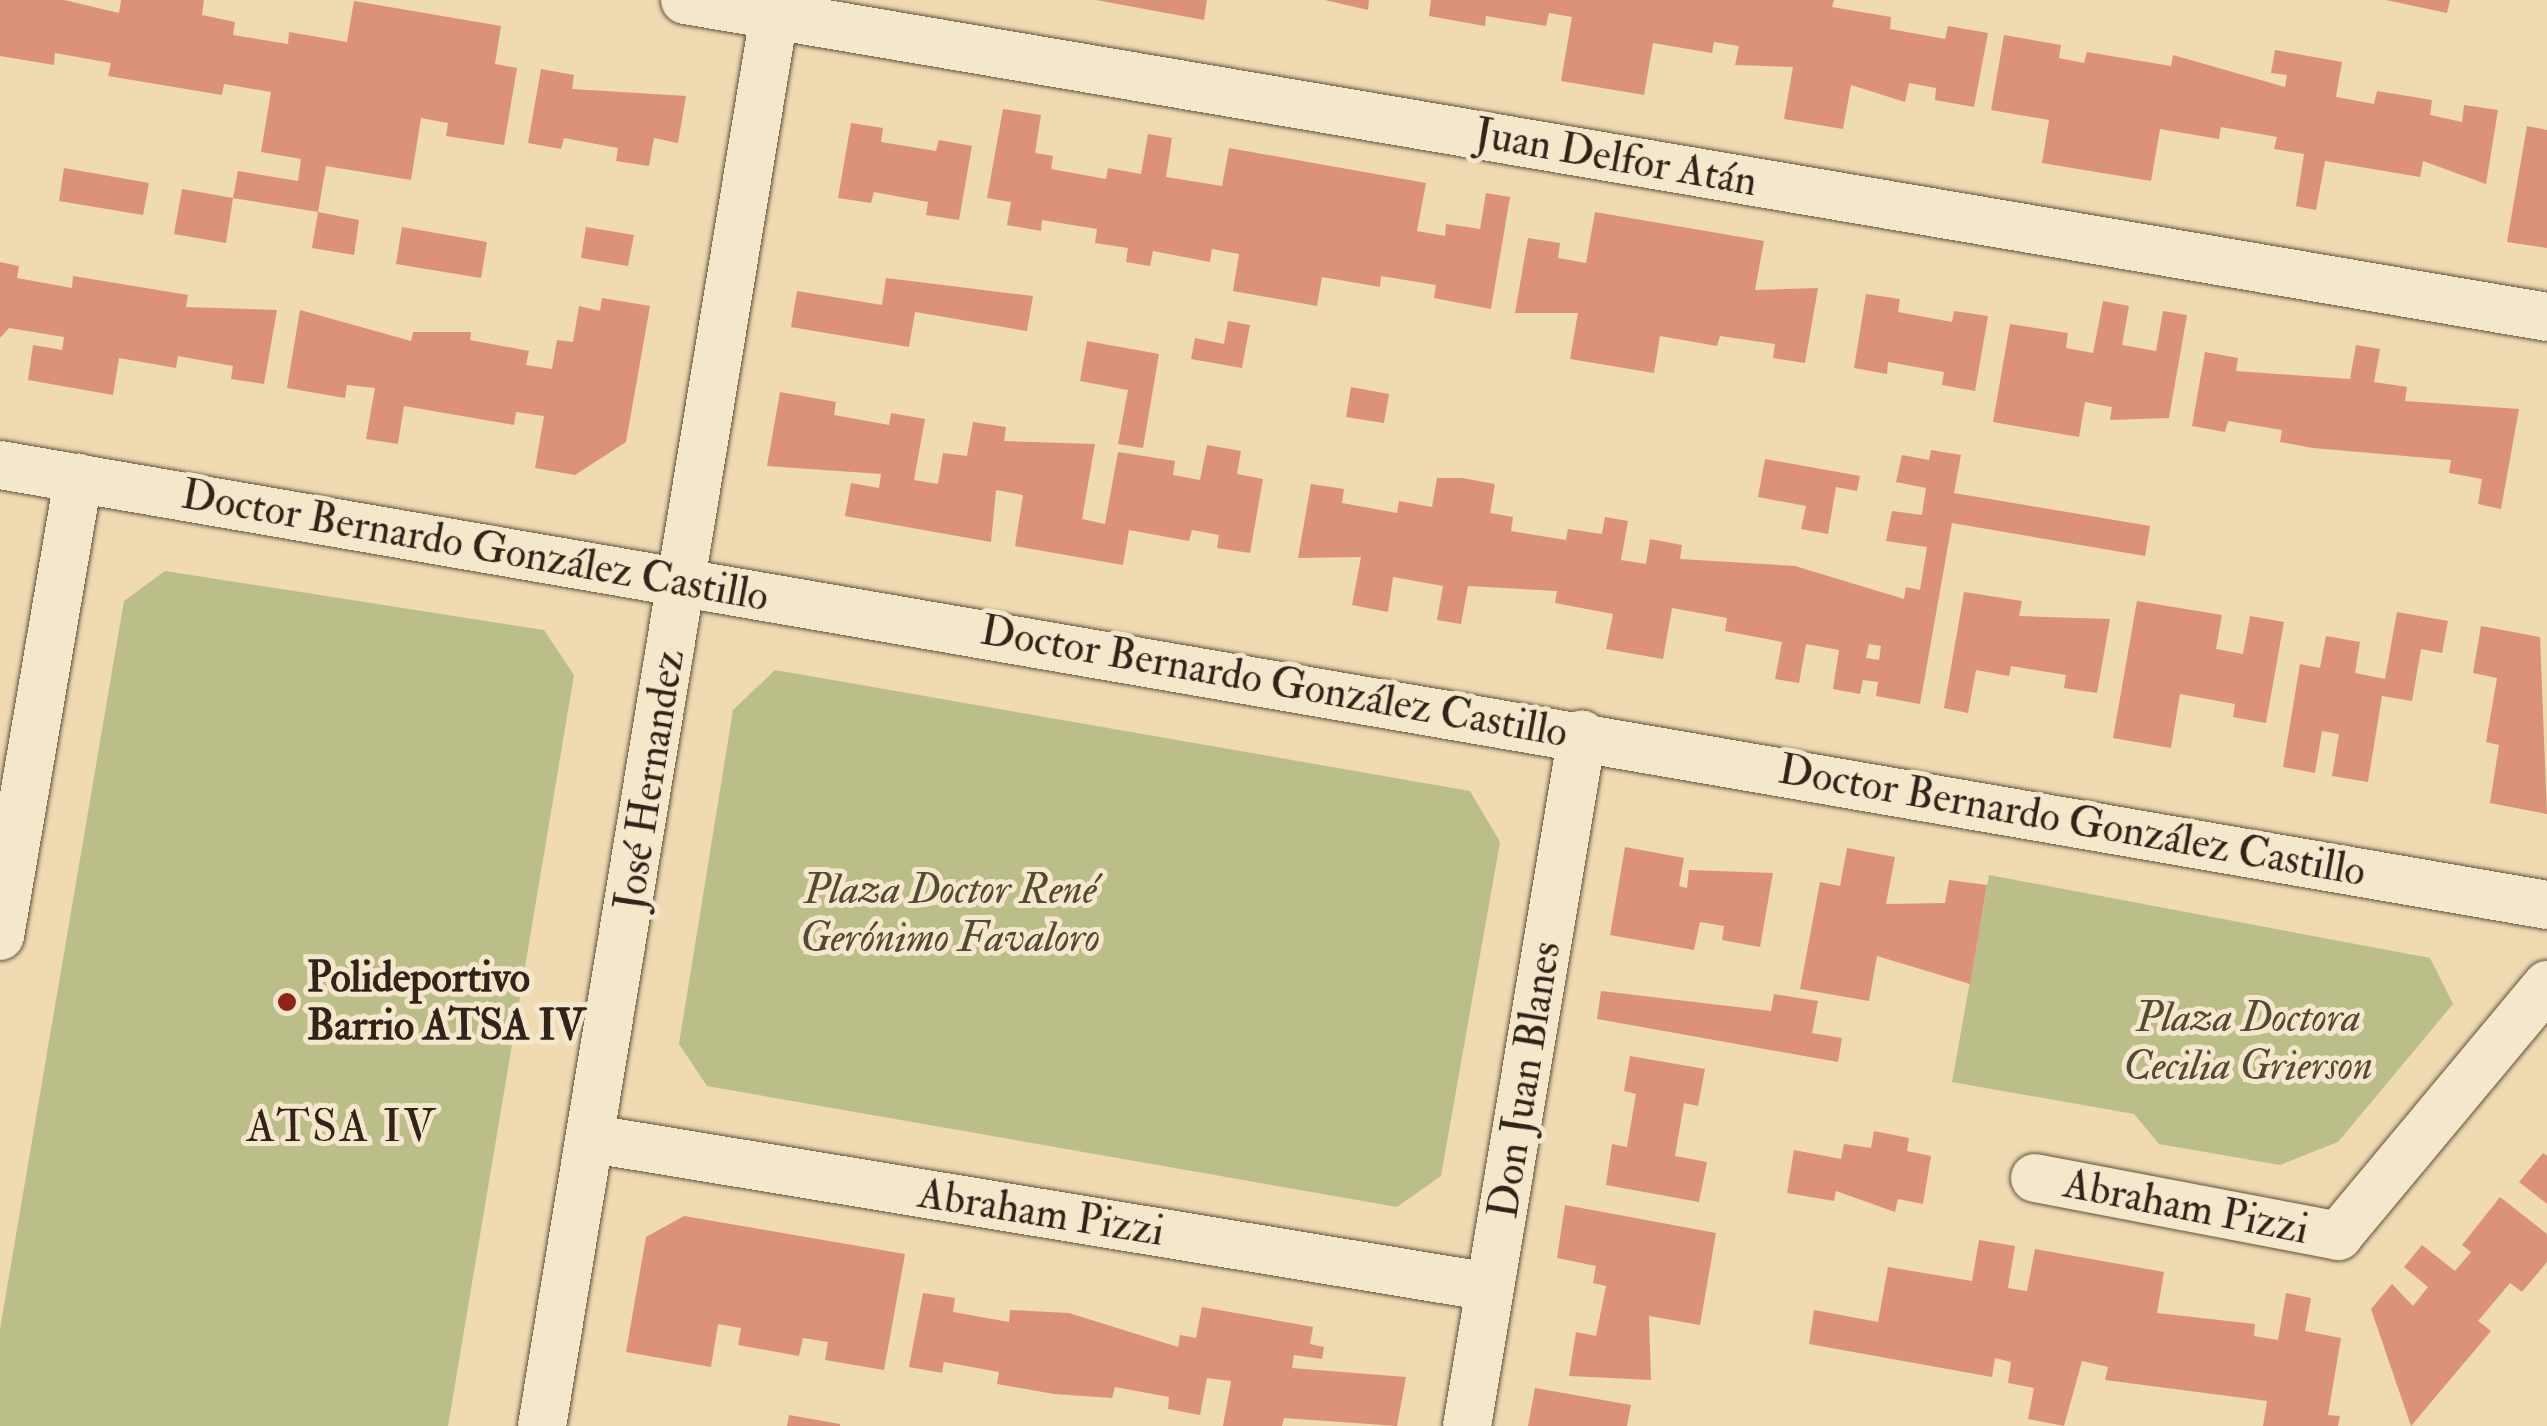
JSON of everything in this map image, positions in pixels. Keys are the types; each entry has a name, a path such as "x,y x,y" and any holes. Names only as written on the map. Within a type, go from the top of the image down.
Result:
{"street":[{"name":"Juan Delfor Atán","path":"685,0 2547,317"},
{"name":"José Hernandez","path":"542,1426 593,1139 774,15"},
{"name":"Doctor Bernardo González Castillo","path":"0,464 2547,905"},
{"path":"0,936 78,478"},
{"name":"Don Juan Blanes","path":"1467,1426 1582,735"},
{"name":"Abraham Pizzi","path":"2035,1178 2338,1236 2547,985"},
{"name":"Abraham Pizzi","path":"593,1139 1490,1286"}],"green space":[{"name":"Polideportivo Barrio ATSA IV","path":"165,571 544,630 574,675 448,1426 0,1426 0,1329 124,601"},
{"name":"Plaza Doctor René Gerónimo Favaloro","path":"775,670 1470,791 1500,842 1441,1176 1397,1207 707,1086 679,1044 733,710"},
{"name":"Plaza Doctora Cecilia Grierson","path":"1989,875 2430,958 2453,1004 2338,1142 2280,1165 2159,1144 2134,1114 1952,1082"}],"building":[{"path":"0,0 64,0 119,13 121,0 204,0 202,15 235,22 233,35 288,44 289,32 347,42 354,1 501,26 495,64 517,68 504,145 446,136 448,123 421,118 411,180 326,166 318,212 233,198 238,171 298,181 301,159 261,152 271,92 224,84 222,95 108,76 111,63 55,53 54,65 0,56"},
{"path":"1096,0 1207,0 1204,20"},
{"path":"1325,0 1369,0 1368,10"},
{"path":"1431,0 1834,0 1832,7 1891,17 1890,29 1945,39 1948,26 1988,33 1974,107 1935,100 1936,88 1909,83 1905,102 1851,85 1843,129 1784,119 1793,67 1735,65 1739,46 1714,42 1712,53 1653,43 1644,95 1561,81 1572,17 1549,13 1546,26 1486,16 1485,26 1429,16"},
{"path":"2386,0 2450,0 2447,13"},
{"path":"2004,35 2061,45 2059,58 2084,63 2087,52 2171,66 2173,55 2285,87 2287,75 2271,73 2275,50 2342,62 2336,97 2374,104 2377,91 2432,100 2430,115 2462,122 2464,105 2498,110 2486,184 2423,161 2420,177 2325,161 2316,210 2296,206 2304,154 2274,149 2277,137 2221,127 2219,139 2160,129 2151,181 2042,163 2049,120 1991,110"},
{"path":"541,69 574,75 572,89 686,96 678,143 654,138 649,166 616,161 618,148 564,138 561,149 528,143"},
{"path":"1003,109 1041,115 1035,153 1053,156 1051,169 1106,179 1108,168 1141,174 1148,134 1172,138 1166,177 1222,186 1229,148 1426,183 1417,231 1445,236 1446,224 1480,229 1486,193 1510,197 1491,309 1434,298 1436,285 1381,276 1380,287 1322,277 1317,306 1233,291 1239,254 1212,249 1210,262 1153,251 1150,266 1126,262 1128,248 1095,243 1097,229 1042,220 1041,231 1007,225 1011,202 987,198"},
{"path":"851,123 883,128 881,142 936,151 939,140 972,146 959,220 926,215 928,202 874,192 871,203 838,198"},
{"path":"2527,126 2547,130 2547,248 2507,242"},
{"path":"64,168 149,183 143,215 59,201"},
{"path":"182,189 233,198 226,243 174,234"},
{"path":"318,212 359,220 354,255 312,248"},
{"path":"1595,212 1764,241 1755,290 1818,288 1805,363 1773,358 1775,344 1720,336 1717,346 1660,336 1654,373 1570,359 1578,313 1515,313 1528,238 1560,243 1558,258 1586,263"},
{"path":"402,227 487,242 481,278 396,264"},
{"path":"586,227 634,235 628,266 581,258"},
{"path":"0,262 19,266 17,278 72,288 73,276 188,295 186,307 277,310 264,384 231,379 233,366 178,356 176,368 119,358 113,395 28,380 33,345 62,350 64,337 9,328 0,338"},
{"path":"886,278 1033,296 1027,331 915,312 909,347 791,327 797,291 882,305"},
{"path":"1866,294 1900,299 1898,312 1952,322 1954,311 1988,316 1975,391 1942,385 1944,372 1888,362 1887,374 1854,368"},
{"path":"602,298 650,306 626,442 575,475 535,468 544,416 516,412 514,425 404,406 398,444 366,439 375,388 347,385 345,398 287,388 300,310 411,341 413,332 471,332 470,340 529,351 526,365 552,369 557,340 573,342 579,306 600,311"},
{"path":"2103,301 2129,306 2122,345 2156,351 2163,311 2187,315 2169,418 2110,420 2112,407 2085,402 2079,437 1993,422 2010,324 2068,333 2066,348 2093,353"},
{"path":"1228,321 1250,325 1242,368 1191,359 1195,338 1224,344"},
{"path":"1087,341 1159,354 1143,448 1118,444 1128,390 1080,381"},
{"path":"2356,345 2380,349 2374,382 2407,387 2405,401 2519,409 2501,509 2478,504 2482,479 2449,473 2451,460 2313,448 2280,442 2282,430 2228,421 2225,432 2192,426 2205,352 2238,358 2236,371 2350,379"},
{"path":"1351,387 1389,394 1384,423 1346,417"},
{"path":"780,392 836,402 834,415 889,425 891,413 925,419 914,480 938,484 943,453 967,456 973,422 1006,427 1004,441 1095,444 1082,519 1105,524 1118,452 1175,461 1173,475 1200,480 1207,445 1241,451 1237,474 1263,479 1250,553 1217,548 1219,535 1192,530 1189,541 1129,530 1123,565 1015,546 1023,495 996,490 991,542 845,516 851,483 879,488 881,474 767,466"},
{"path":"1931,450 1961,455 1954,493 2150,526 2145,556 1952,523 1920,704 1876,696 1878,682 1863,680 1860,694 1833,689 1839,650 1806,644 1799,683 1775,679 1782,642 1725,631 1727,618 1672,608 1663,659 1606,649 1613,614 1555,603 1557,591 1468,586 1461,624 1437,620 1443,586 1393,577 1388,612 1352,605 1361,557 1298,558 1311,484 1344,489 1342,503 1397,513 1399,501 1432,507 1437,478 1462,478 1495,484 1490,513 1513,517 1511,531 1566,540 1568,529 1602,534 1605,517 1628,521 1621,560 1646,564 1650,539 1682,545 1680,559 1795,566 1904,599 1906,587 1920,590 1927,547 1886,541 1892,511 1922,515 1926,488 1896,482 1902,455 1929,460","holes":["1869,644 1881,646 1879,660 1866,658"]},
{"path":"1765,459 1860,476 1857,491 1836,487 1828,534 1801,529 1806,506 1758,497"},
{"path":"1964,592 2022,601 2019,616 2110,619 2097,693 2064,688 2066,675 2011,666 2009,676 1976,670 1968,713 1944,708"},
{"path":"2137,601 2222,615 2216,649 2243,654 2250,616 2284,622 2266,723 2233,717 2235,704 2180,694 2171,748 2113,738"},
{"path":"2397,612 2448,621 2442,653 2421,649 2412,701 2382,696 2368,782 2332,776 2339,734 2322,731 2315,773 2283,767 2300,664 2320,668 2326,636 2360,642 2355,673 2385,679"},
{"path":"2481,626 2540,637 2547,814 2490,803 2499,745 2486,742 2497,678 2473,673"},
{"path":"1625,847 1684,858 1679,886 1687,888 1689,870 1773,873 1760,947 1722,940 1724,926 1700,922 1694,950 1610,935"},
{"path":"1847,848 1895,857 1886,904 1945,903 1949,880 1987,885 1970,984 1877,956 1869,1001 1800,989 1820,882 1840,886"},
{"path":"1601,991 1771,1011 1774,994 1818,1001 1812,1033 1842,1038 1838,1062 1597,1019"},
{"path":"1630,1056 1705,1069 1698,1106 1684,1103 1675,1156 1707,1162 1699,1202 1606,1185 1612,1144 1627,1147 1636,1094 1624,1091"},
{"path":"1874,1131 1909,1138 1907,1151 1931,1156 1923,1204 1898,1199 1895,1212 1836,1191 1834,1201 1787,1193 1794,1150 1841,1159 1844,1144 1871,1148"},
{"path":"2543,1153 2547,1156 2547,1204 2519,1182"},
{"path":"2500,1197 2547,1234 2547,1262 2522,1292 2510,1283 2478,1321 2491,1331 2411,1426 2371,1309 2392,1284 2413,1306 2428,1287 2404,1267 2422,1245 2455,1271 2471,1252 2462,1245"},
{"path":"1565,1205 1716,1233 1700,1325 1649,1316 1651,1380 1569,1376 1576,1332 1596,1336 1606,1286 1593,1283 1596,1266 1557,1258"},
{"path":"684,1216 905,1254 884,1370 825,1360 828,1342 803,1338 799,1356 738,1345 741,1328 718,1324 711,1367 626,1352 646,1237"},
{"path":"1979,1240 2015,1246 2008,1288 2027,1291 2035,1249 2164,1272 2157,1313 2255,1324 2254,1336 2278,1340 2286,1293 2311,1298 2305,1331 2341,1338 2328,1415 2340,1416 2338,1426 2263,1426 2267,1401 2105,1380 2108,1367 2082,1361 2064,1426 2028,1419 2034,1388 2008,1383 2011,1362 1995,1358 1992,1377 1809,1344 1814,1310 1878,1322 1888,1267 1972,1281"},
{"path":"923,1293 955,1298 953,1312 1009,1322 1010,1310 1069,1313 1178,1347 1180,1335 1196,1338 1202,1307 1313,1327 1310,1344 1324,1347 1322,1359 1294,1355 1292,1368 1406,1377 1397,1426 1284,1418 1282,1426 1223,1426 1231,1381 1207,1378 1200,1415 1168,1409 1169,1397 1115,1387 1112,1398 1054,1394 997,1384 999,1372 944,1362 942,1373 909,1367"},
{"path":"1535,1388 1631,1405 1627,1426 1528,1426"},
{"path":"789,1415 840,1424 840,1426 787,1426"}],"place":[{"name":"Polideportivo Barrio ATSA IV","path":"287,1002"}],"district":[{"name":"ATSA IV","path":"342,1128"}]}
